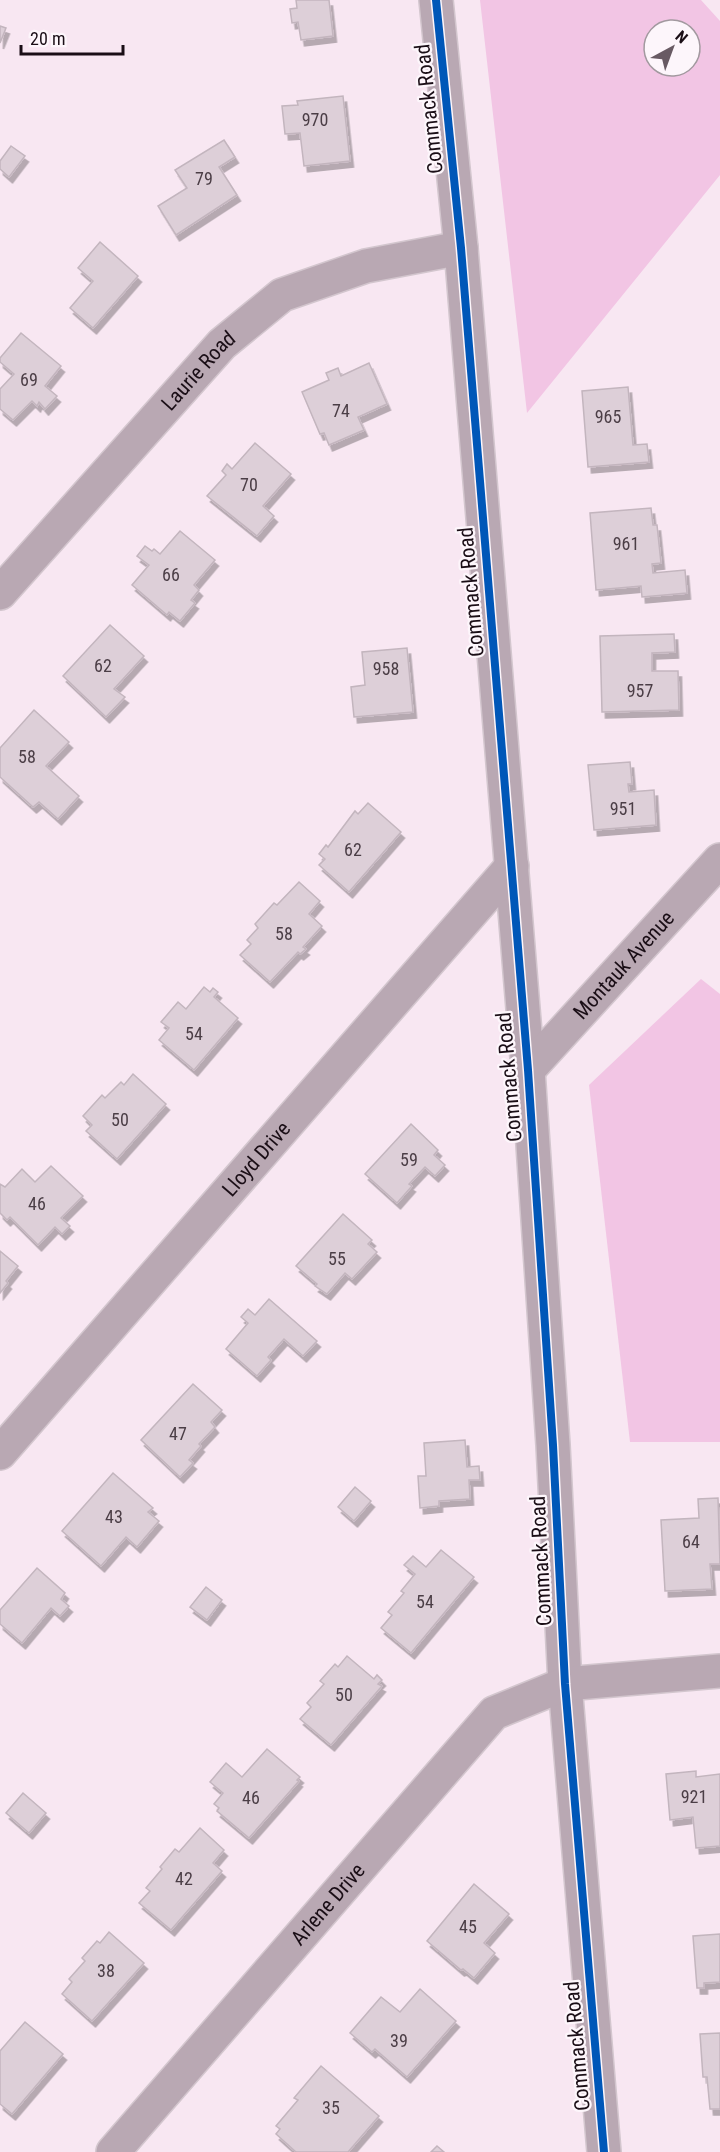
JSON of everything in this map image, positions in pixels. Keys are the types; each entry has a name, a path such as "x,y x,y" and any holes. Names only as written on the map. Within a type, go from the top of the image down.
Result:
{"street":[{"name":"Commack Road","path":"436,0 461,248 528,1070 554,1457 565,1684 604,2152"},
{"name":"Laurie Road","path":"0,593 222,344 282,295 366,266 461,248"},
{"name":"Montauk Avenue","path":"528,1070 720,860"},
{"name":"Lloyd Drive","path":"0,1453 512,866"},
{"name":"Arlene Drive","path":"113,2152 494,1713 565,1684 720,1671"}],"shaded area":[{"path":"480,0 701,0 720,21 720,175 527,413"},
{"path":"701,979 720,994 720,1442 630,1442 589,1085"}],"building":[{"path":"296,0 329,0 333,36 301,40 298,22 292,23 290,9 297,8"},
{"path":"0,26 6,28 0,43"},
{"path":"343,96 350,161 304,166 300,133 285,134 282,106 298,105 297,101"},
{"path":"224,140 235,157 219,167 237,195 176,235 158,206 187,188 175,170"},
{"path":"11,146 25,156 9,177 0,169 0,161"},
{"path":"100,242 138,276 93,328 70,308 93,281 78,268"},
{"path":"21,333 61,366 45,386 57,396 45,409 39,402 37,406 32,401 13,420 0,409 0,389 14,374 0,362 0,358"},
{"path":"369,363 387,404 358,417 364,430 329,445 324,433 320,434 302,392 329,380 326,373 338,368 341,376"},
{"path":"628,387 633,445 647,444 649,462 588,467 582,391"},
{"path":"255,443 291,474 263,506 274,516 257,536 207,496 226,475 222,471 227,464 232,469"},
{"path":"651,508 653,525 657,525 661,563 652,564 653,573 685,570 687,593 642,597 641,586 596,590 590,513"},
{"path":"180,531 215,560 194,585 199,590 191,600 195,603 180,621 169,612 167,615 132,585 149,565 137,556 145,546 160,554"},
{"path":"110,625 144,656 114,689 125,697 106,717 63,676"},
{"path":"674,634 675,652 652,653 652,671 678,671 679,710 602,712 600,636"},
{"path":"407,648 413,712 354,717 351,687 365,685 362,652"},
{"path":"34,710 69,742 46,766 79,796 58,819 39,802 33,807 0,777 0,748"},
{"path":"630,762 632,784 628,784 629,792 654,790 656,825 594,830 588,765"},
{"path":"368,803 401,832 349,892 319,865 325,859 319,854 326,845 328,847 355,811 358,814"},
{"path":"299,882 320,901 309,914 322,926 303,947 306,949 300,954 298,952 270,982 240,955 251,944 247,940 258,928 255,924 274,903 277,905"},
{"path":"204,987 210,992 213,988 218,992 214,997 238,1018 194,1070 159,1040 169,1028 161,1022 178,1002 186,1009"},
{"path":"133,1074 166,1104 117,1159 86,1131 92,1125 83,1116 102,1095 105,1098 121,1082 124,1085"},
{"path":"411,1124 438,1150 434,1155 445,1165 435,1176 425,1167 409,1184 412,1186 397,1203 365,1174"},
{"path":"51,1166 83,1196 61,1218 70,1226 62,1234 55,1227 38,1245 10,1217 7,1220 0,1213 0,1184 5,1187 22,1169 35,1182"},
{"path":"343,1214 372,1240 368,1244 377,1252 352,1279 345,1273 327,1294 315,1286 317,1284 296,1266"},
{"path":"0,1251 18,1266 0,1293"},
{"path":"269,1299 317,1341 303,1356 284,1339 268,1357 271,1360 257,1376 226,1349 248,1323 241,1317 248,1309 255,1315"},
{"path":"193,1384 222,1410 211,1422 215,1427 199,1444 201,1446 189,1460 193,1463 180,1477 141,1440"},
{"path":"465,1440 467,1467 479,1466 480,1480 469,1480 470,1499 439,1501 439,1506 420,1508 418,1476 426,1476 424,1443"},
{"path":"113,1473 153,1508 148,1512 159,1521 137,1547 126,1537 101,1566 62,1531"},
{"path":"355,1487 371,1501 354,1521 338,1507"},
{"path":"718,1498 720,1564 710,1564 712,1589 665,1591 661,1520 699,1518 698,1499"},
{"path":"441,1550 474,1577 411,1653 381,1628 392,1615 388,1612 404,1593 401,1591 415,1574 404,1565 413,1556 426,1567"},
{"path":"37,1568 65,1593 61,1599 69,1606 60,1616 51,1608 22,1643 0,1624 0,1610"},
{"path":"206,1587 222,1600 207,1620 190,1607"},
{"path":"347,1656 374,1679 377,1675 382,1680 378,1684 382,1686 331,1745 300,1719 311,1707 307,1703 324,1684 320,1681 335,1664 338,1667"},
{"path":"267,1749 300,1777 249,1838 217,1811 219,1808 214,1804 223,1793 210,1782 226,1763 242,1777"},
{"path":"696,1771 696,1777 720,1774 720,1846 696,1848 693,1817 670,1820 666,1774"},
{"path":"23,1793 46,1813 29,1833 6,1813"},
{"path":"200,1828 224,1850 213,1863 222,1871 171,1930 139,1903 150,1891 146,1888 162,1869 160,1867 175,1849 179,1852"},
{"path":"474,1884 509,1914 484,1943 495,1953 474,1978 427,1941"},
{"path":"109,1932 144,1963 92,2021 62,1994 72,1982 69,1979 85,1961 82,1958 97,1941 100,1943"},
{"path":"720,1934 720,1982 704,1983 704,1988 697,1988 693,1936"},
{"path":"420,1989 456,2021 407,2077 375,2049 372,2052 350,2033 381,1997 400,2012"},
{"path":"25,2022 63,2054 12,2114 0,2104 0,2051"},
{"path":"720,2033 720,2109 710,2109 707,2077 703,2077 700,2034"},
{"path":"321,2066 379,2116 348,2152 296,2152 276,2134 280,2129 276,2126 298,2100 294,2098"},
{"path":"437,2146 444,2152 431,2152"}],"cycle path":[{"path":"436,0 461,248 528,1070 553,1445 565,1684 604,2152"}]}
